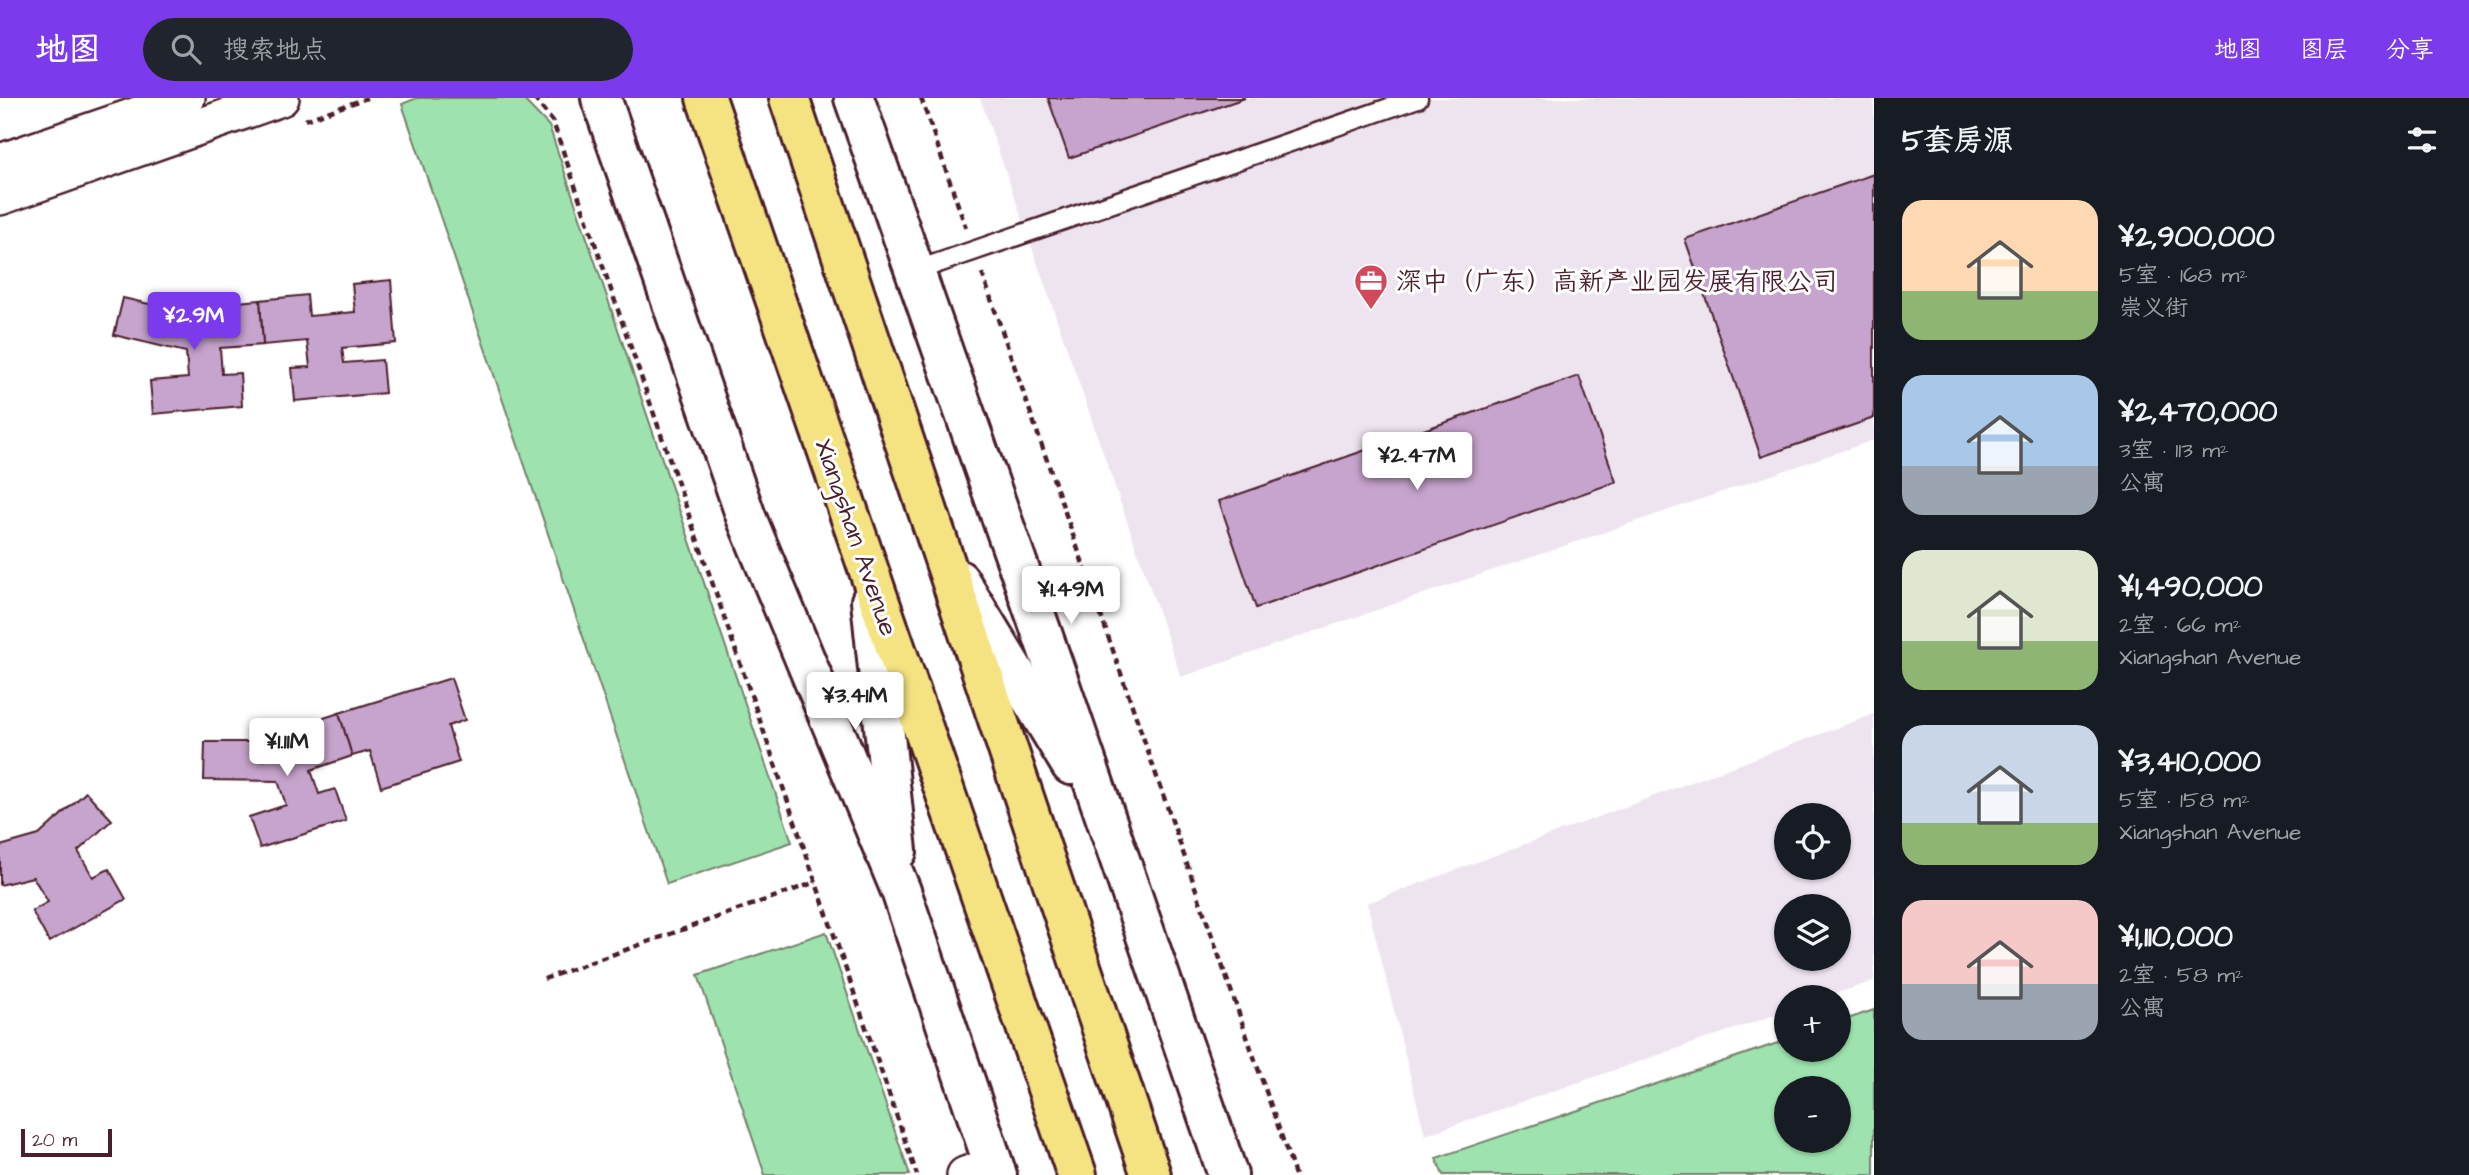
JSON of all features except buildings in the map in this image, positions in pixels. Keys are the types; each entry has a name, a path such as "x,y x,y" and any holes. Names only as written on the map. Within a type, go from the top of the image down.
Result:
{"highway":[{"name":"Xiangshan Avenue","path":"706,98 1077,1175"},
{"path":"789,98 1151,1175"}],"main road":[{"path":"601,98 746,517 901,891 985,1172"},
{"path":"854,98 1228,1175"},
{"path":"939,546 1110,830"},
{"path":"868,567 901,891"}],"street":[{"path":"0,162 187,98"},
{"path":"0,197 281,98"}],"lane":[{"path":"915,271 1418,98"}],"path":[{"path":"534,98 552,122 917,1175"},
{"path":"921,98 1295,1175"},
{"path":"544,979 816,882"}],"shaded area":[{"name":"深中（广东）高新产业园发展有限公司","path":"980,98 1874,98 1874,440 1181,677"},
{"path":"1874,714 1874,981 1851,989 1851,985 1774,985 1774,1015 1425,1135 1367,903"}],"green space":[{"path":"417,98 522,98 549,126 792,842 667,884 402,104"},
{"path":"826,932 910,1175 765,1175 698,975"},
{"path":"1874,1010 1874,1175 1443,1175 1436,1158 1774,1044 1774,1062 1851,1062 1851,1018"}],"place":[{"name":"深中（广东）高新产业园发展有限公司","path":"1371,311"}]}
